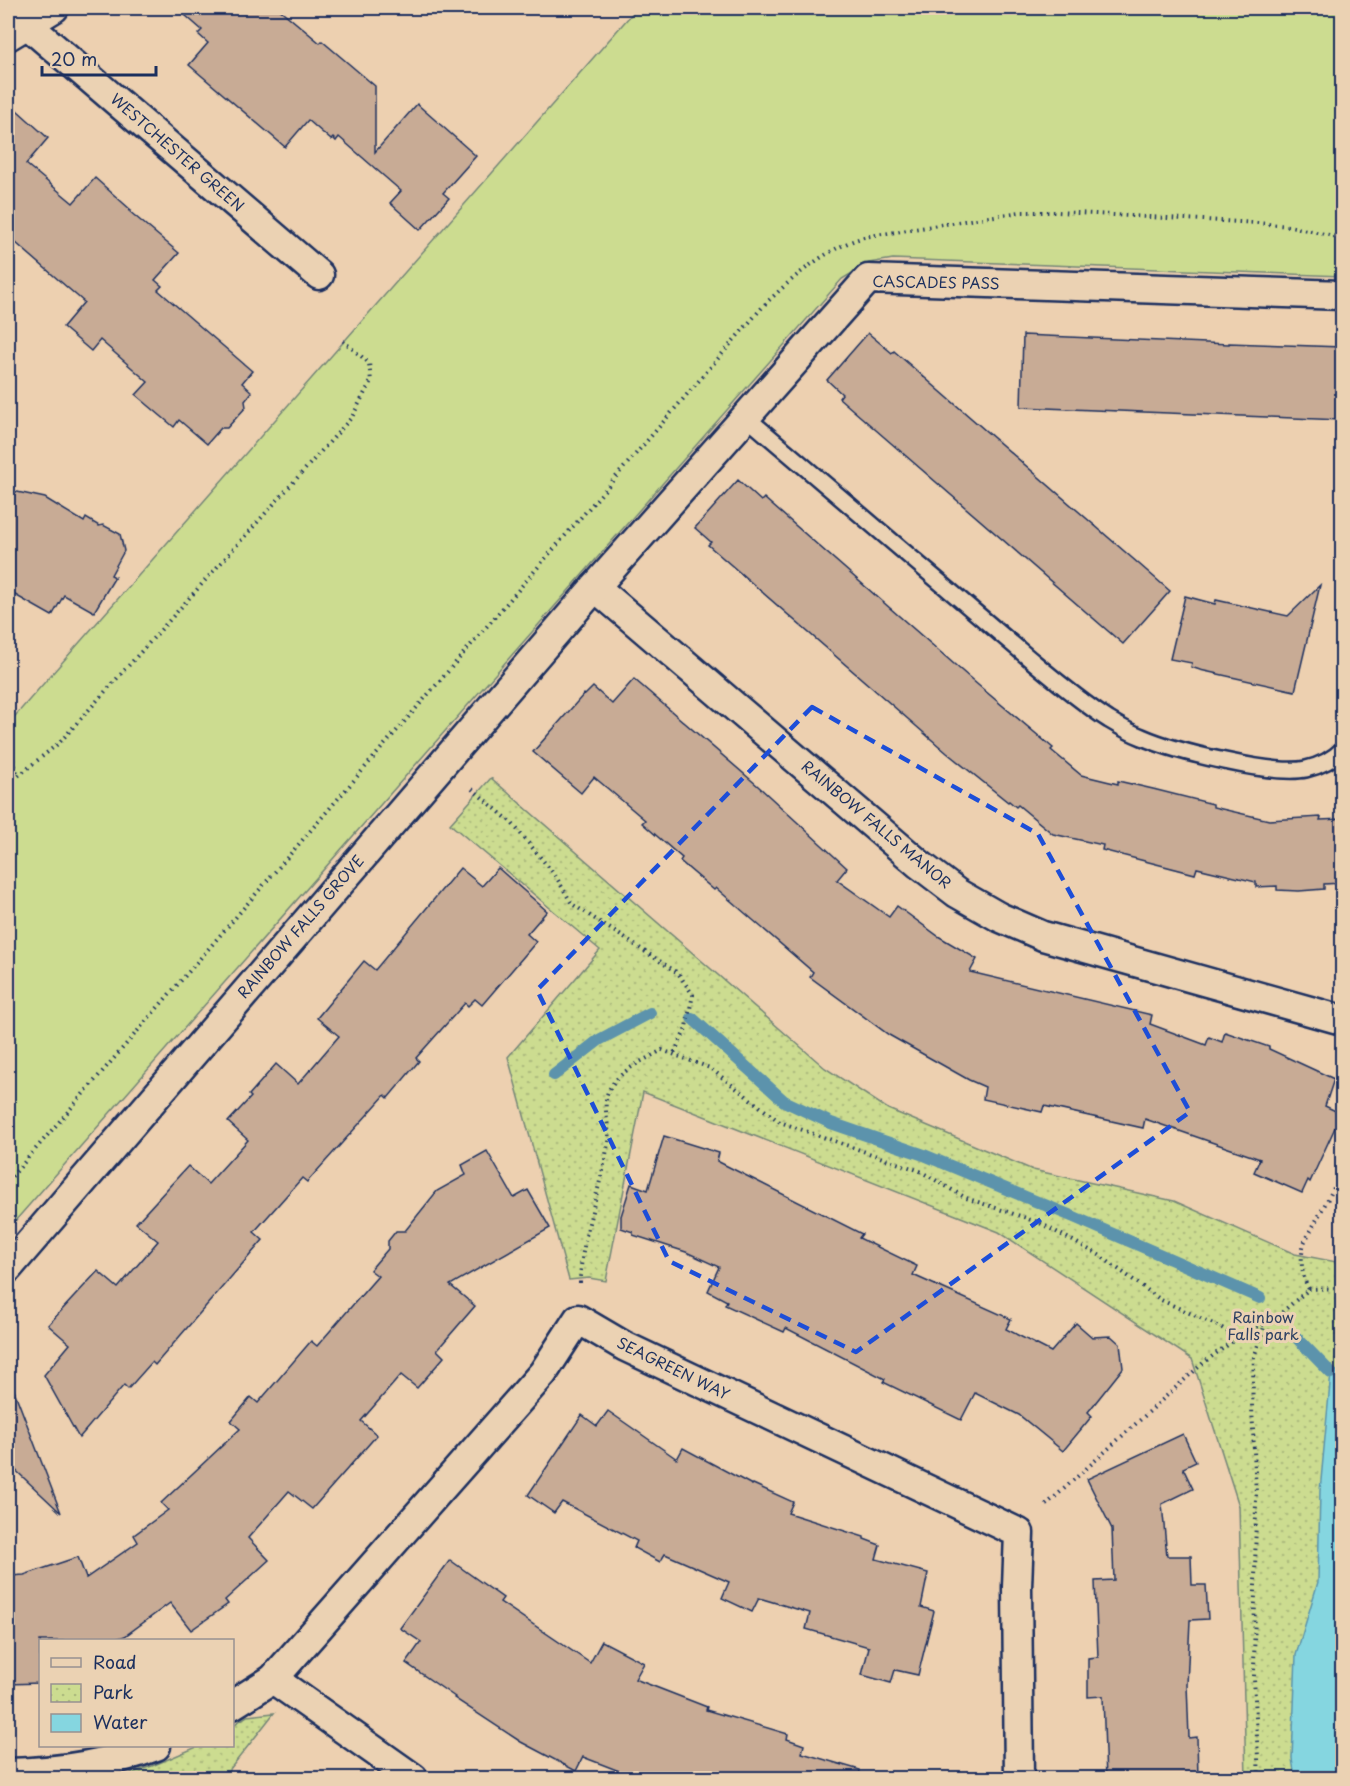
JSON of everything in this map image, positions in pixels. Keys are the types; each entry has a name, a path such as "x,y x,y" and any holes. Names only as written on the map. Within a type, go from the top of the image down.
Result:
{"street":[{"path":"14,22 54,8"},
{"name":"WESTCHESTER GREEN","path":"14,22 319,275"},
{"name":"CASCADES PASS","path":"595,587 868,279 1342,295"},
{"name":"RAINBOW FALLS MANOR","path":"595,587 919,864 957,893 999,917 1043,936 1342,1020"},
{"name":"RAINBOW FALLS GROVE","path":"8,1268 595,587"},
{"name":"SEAGREEN WAY","path":"234,1704 273,1679 543,1373 578,1319 624,1346 1019,1533 1017,1587 1019,1779"},
{"path":"273,1679 413,1779"},
{"path":"8,1773 101,1764 153,1747"}],"lane":[{"path":"746,417 1029,659 1110,720 1142,737 1180,749 1231,762 1285,771 1320,765 1342,750"}],"path":[{"path":"8,742 18,776 59,743 352,417 371,381 369,363 341,339"},
{"path":"472,789 512,822 555,875 572,903 678,973 693,995 685,1031 674,1053"},
{"path":"580,1283 580,1260 602,1176 609,1139 606,1102 609,1088 625,1072 662,1050 710,1068 780,1122 920,1171 966,1198 1038,1222 1099,1255 1161,1300 1222,1328 1237,1338"},
{"path":"1309,1289 1304,1281 1302,1252 1304,1243 1342,1173"},
{"path":"1046,1505 1203,1363 1237,1338 1264,1326 1309,1289 1342,1288"},
{"path":"1259,1779 1254,1678 1256,1494 1252,1407 1254,1357 1264,1326"}],"highlighted area":[{"path":"812,707 1038,834 1190,1112 856,1352 669,1261 537,990"}],"green space":[{"path":"637,8 1342,8 1342,276 893,259 869,263 842,279 8,1229 8,724"},
{"name":"Rainbow Falls park","path":"491,778 825,1068 888,1109 1033,1170 1174,1201 1295,1254 1342,1263 1342,1778 1246,1778 1239,1506 1192,1359 999,1232 643,1092 606,1281 589,1278 569,1280 508,1057 600,950 450,824"},
{"path":"274,1713 223,1778 117,1778 197,1747 234,1747 234,1724 247,1716"}],"water":[{"path":"1342,1369 1342,1778 1295,1778 1292,1758 1296,1655 1318,1582 1320,1491 1331,1373"}],"building":[{"path":"177,8 278,8 320,43 322,41 375,86 375,152 417,104 476,156 443,193 449,198 420,230 390,203 401,191 339,137 336,141 333,138 331,140 308,120 285,147 189,65 208,43 198,34 202,30"},
{"path":"8,102 48,138 26,164 73,203 95,178 131,210 129,211 179,253 155,280 162,286 158,290 252,371 242,383 252,392 245,401 246,407 227,428 221,428 207,444 179,420 174,427 136,395 148,382 100,340 91,351 63,327 84,302 8,236"},
{"path":"868,333 892,353 894,351 1170,591 1123,644 839,398 842,394 827,380"},
{"path":"1023,335 1342,347 1342,417 1341,420 1021,407"},
{"path":"738,480 761,501 764,498 1053,748 1051,750 1081,775 1153,789 1213,804 1213,807 1269,820 1321,817 1320,820 1342,819 1342,883 1324,884 1324,889 1299,891 1277,890 1277,886 1256,887 1256,882 1197,868 1195,874 1102,850 1103,845 1053,834 1018,805 1016,807 1008,802 947,753 708,545 711,542 695,528"},
{"path":"8,490 45,498 84,522 86,518 120,534 124,551 111,575 115,577 94,612 64,595 52,616 8,591"},
{"path":"1320,585 1295,691 1200,670 1191,667 1192,663 1170,659 1185,596 1215,604 1216,600 1288,616"},
{"path":"634,679 758,786 847,868 837,880 889,917 897,906 938,936 977,959 970,972 1152,1015 1150,1024 1206,1045 1209,1037 1222,1042 1225,1032 1269,1047 1334,1079 1325,1106 1340,1113 1336,1121 1338,1121 1310,1182 1308,1180 1302,1193 1254,1172 1260,1159 1145,1119 1143,1128 1044,1106 1042,1112 983,1099 985,1087 889,1035 810,977 813,972 716,888 714,890 680,861 682,858 642,823 645,820 594,777 581,793 533,752 584,694 593,687 612,704"},
{"path":"460,868 482,886 498,868 547,911 527,934 536,942 482,1005 475,999 468,1006 465,1003 416,1058 419,1061 388,1098 385,1095 307,1182 302,1178 254,1232 263,1240 155,1365 152,1362 128,1389 124,1385 79,1438 44,1375 70,1344 48,1325 98,1271 118,1288 158,1241 136,1223 188,1166 208,1184 248,1140 228,1122 251,1097 249,1095 276,1064 298,1084 339,1036 317,1018 364,961 375,970"},
{"path":"664,1136 719,1153 717,1161 862,1234 859,1238 917,1266 913,1275 1011,1319 1006,1329 1051,1352 1076,1323 1092,1337 1111,1336 1120,1344 1123,1368 1088,1412 1092,1416 1063,1451 1019,1415 975,1393 961,1420 883,1382 885,1379 786,1328 784,1332 725,1305 727,1301 708,1291 719,1267 686,1252 633,1235 633,1232 621,1228 621,1216 631,1184 648,1190"},
{"path":"487,1151 514,1198 528,1190 550,1228 450,1285 475,1306 437,1350 444,1357 417,1388 401,1375 361,1421 377,1435 312,1509 289,1491 248,1538 269,1560 225,1600 228,1604 191,1630 170,1603 125,1636 116,1639 39,1639 39,1683 8,1684 8,1592 12,1592 11,1576 24,1575 78,1557 86,1578 138,1542 134,1535 168,1510 161,1503 240,1429 231,1421 251,1397 258,1403 311,1341 317,1346 378,1276 370,1270 388,1249 388,1241 396,1231 405,1231 437,1191 466,1175 462,1165"},
{"path":"10,1380 61,1513 8,1463 8,1381"},
{"path":"608,1411 677,1459 683,1448 752,1485 793,1502 788,1513 864,1537 880,1545 876,1559 928,1573 921,1607 934,1611 918,1675 895,1670 891,1683 862,1675 869,1647 806,1629 810,1613 759,1598 752,1612 722,1598 729,1582 665,1554 660,1562 634,1548 637,1541 562,1502 554,1513 528,1495 582,1415 597,1426"},
{"path":"1183,1434 1196,1462 1183,1468 1193,1489 1162,1504 1167,1556 1191,1556 1192,1585 1206,1585 1208,1619 1190,1620 1187,1685 1189,1738 1197,1737 1198,1779 1106,1779 1103,1696 1088,1697 1088,1658 1098,1657 1095,1581 1114,1580 1112,1529 1087,1479"},
{"path":"450,1560 503,1598 500,1602 590,1663 602,1641 644,1663 635,1679 707,1707 706,1710 788,1734 787,1739 804,1745 802,1753 860,1770 859,1779 640,1779 583,1757 576,1771 521,1742 406,1663 421,1642 400,1628"}],"waterway":[{"path":"554,1075 599,1040 650,1013"},
{"path":"692,1018 784,1101 831,1123 924,1155 1074,1217 1260,1298"},
{"path":"1295,1336 1331,1373"}]}
